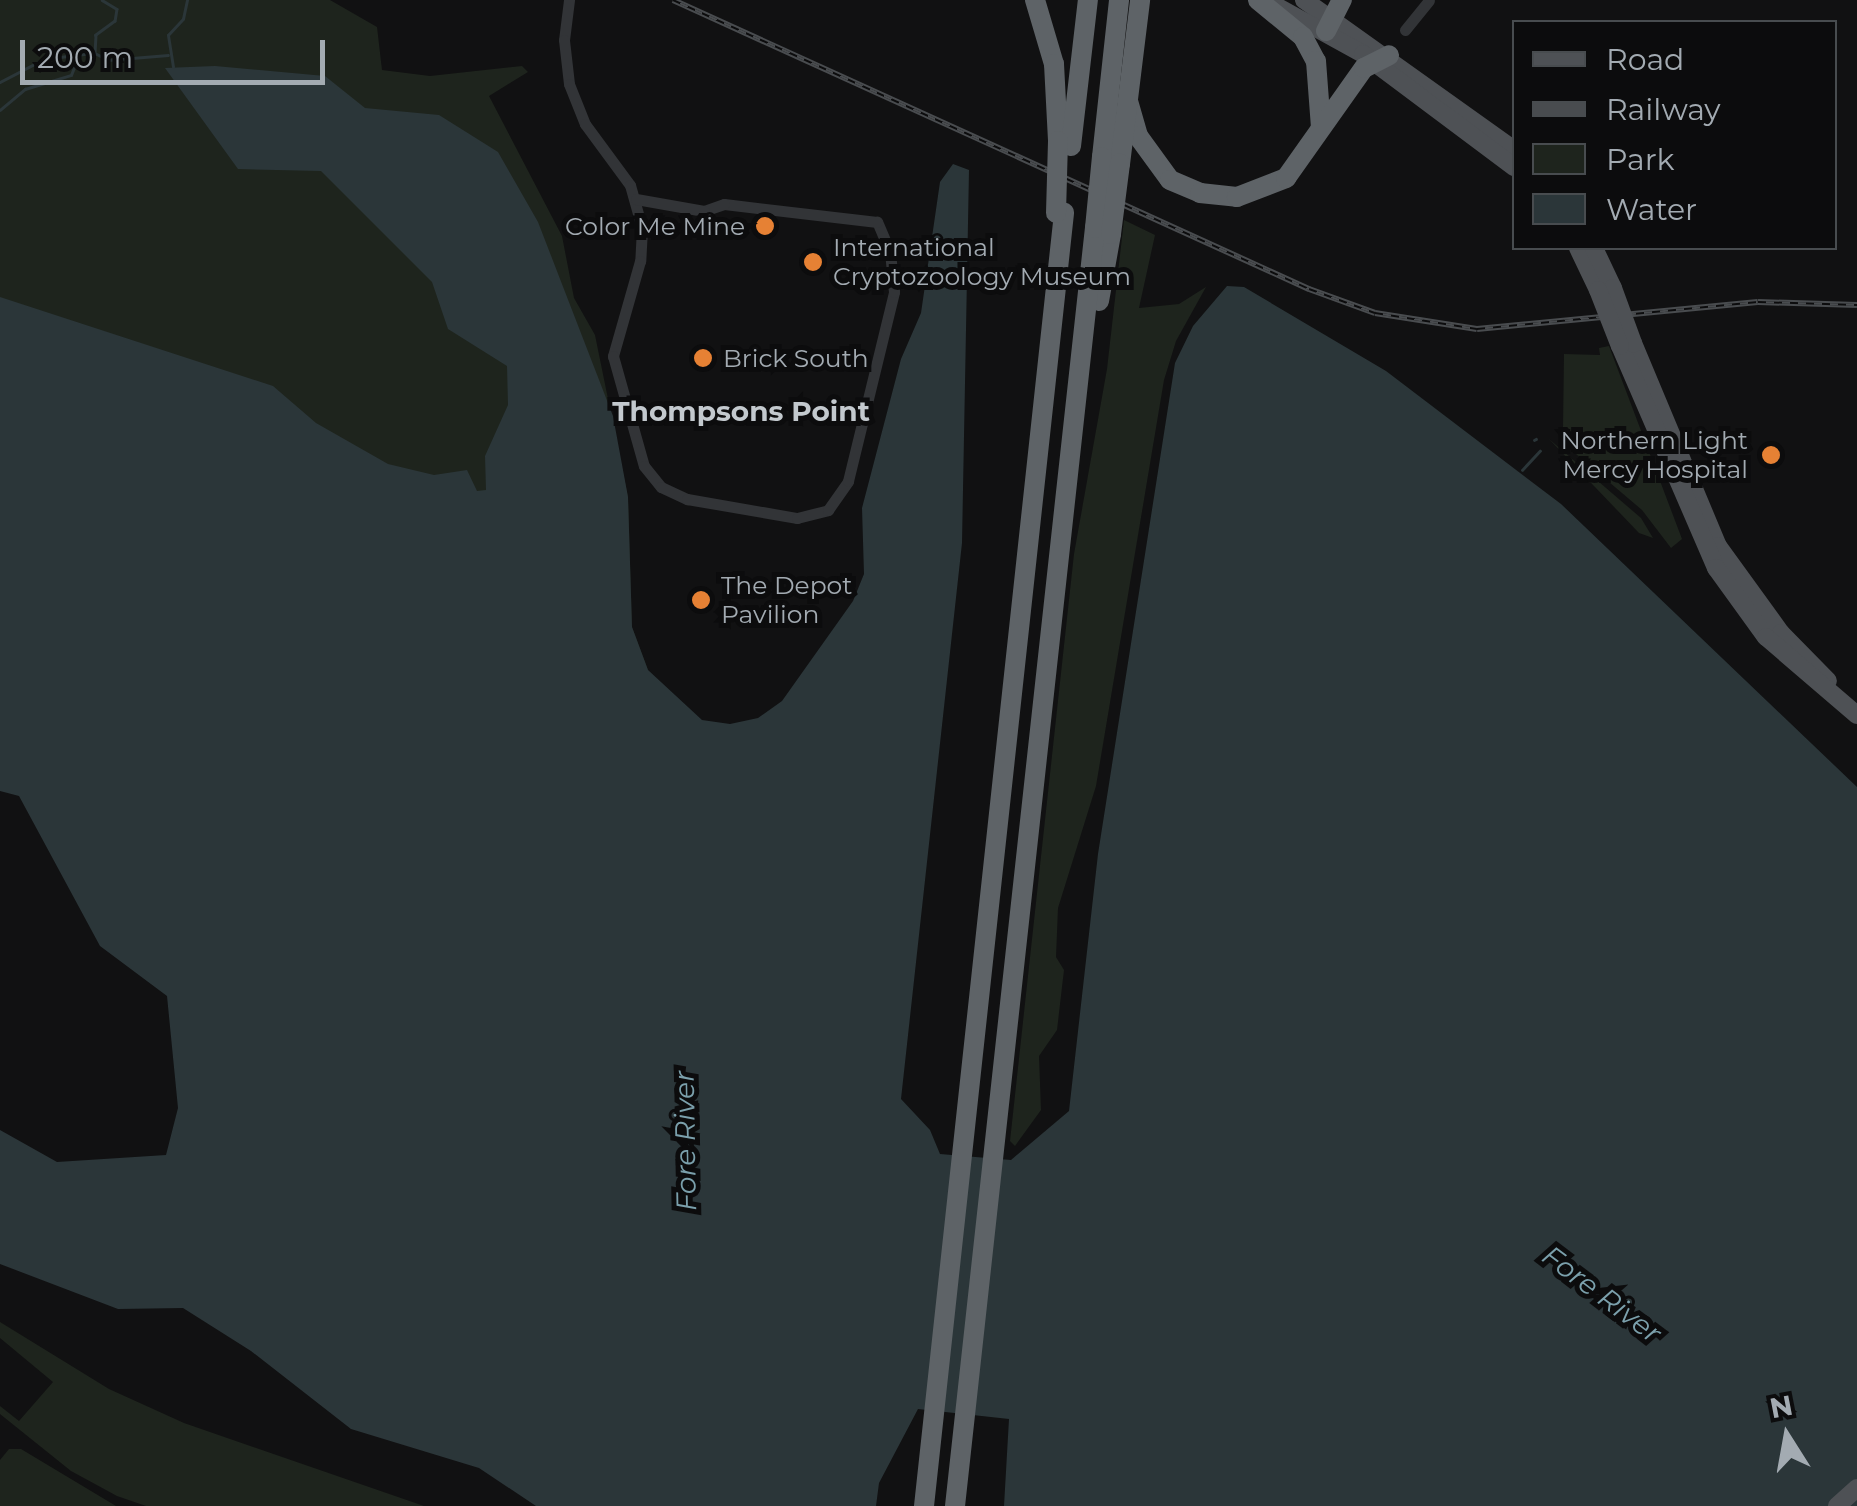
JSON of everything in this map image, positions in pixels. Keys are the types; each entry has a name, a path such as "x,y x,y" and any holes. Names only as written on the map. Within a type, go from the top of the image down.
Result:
{"highway":[{"path":"1035,0 1054,64 1065,143"},
{"path":"924,1506 1055,300 1065,143 1088,0"},
{"path":"955,1506 1070,470 1111,160 1119,0"},
{"path":"1111,160 1128,101 1140,0"},
{"path":"1261,0 1303,37 1316,61 1321,128"},
{"path":"1329,25 1342,0"},
{"path":"1128,101 1138,136 1170,180 1216,196 1247,195 1286,178 1321,128 1381,58"}],"main road":[{"path":"1261,0 1329,25 1512,149"},
{"path":"1304,0 1329,25"},
{"path":"1381,58 1512,166"},
{"path":"1579,250 1606,289"},
{"path":"1595,250 1626,344 1716,568 1766,637 1857,713"},
{"path":"1837,1506 1857,1488"}],"street":[{"path":"569,0 565,64 574,97 636,199 640,262 613,356 650,476 670,493 700,502 797,518 828,510 848,481 894,292 890,252 877,222 724,204 704,211 636,199"},
{"path":"1405,30 1429,0"}],"green space":[{"path":"0,0 330,0 377,27 382,70 430,76 522,66 528,72 489,96 562,236 574,298 595,335 628,497 632,627 648,670 0,589"},
{"path":"1124,220 1155,235 1139,308 1179,304 1206,287 1176,341 1164,380 1096,786 1058,908 1056,957 1064,970 1057,1030 1039,1056 1041,1110 1015,1146 1010,1141 1074,554 1107,369"},
{"path":"1609,346 1682,539 1671,548 1642,510 1576,454 1563,428 1564,354 1600,355 1599,348"},
{"path":"1549,439 1641,518 1653,538 1639,533"},
{"path":"0,1322 109,1389 184,1423 424,1506 146,1506 117,1496 71,1471 0,1414 0,1406 19,1421 53,1382 0,1338"},
{"path":"9,1449 21,1449 116,1506 0,1506 0,1460"}],"water":[{"name":"Fore River","path":"215,66 325,76 365,108 439,115 498,152 538,222 613,416 628,497 632,627 648,670 702,720 730,724 758,718 782,701 853,601 864,574 862,508 901,359 921,313 940,182 953,164 969,170 962,543 901,1099 930,1130 940,1154 1011,1160 1069,1111 1098,854 1175,363 1193,326 1227,286 1244,287 1386,371 1561,504 1857,787 1857,1506 1004,1506 1009,1419 918,1409 879,1483 876,1506 536,1506 479,1468 351,1429 251,1351 183,1308 118,1309 0,1264 0,1130 57,1162 166,1155 178,1108 167,996 100,946 19,796 0,791 0,297 273,386 316,423 388,464 434,475 467,470 477,491 486,490 485,456 508,405 507,366 448,329 432,282 321,171 238,169 165,68"}],"waterway":[{"path":"102,0 117,9 115,21 96,35 95,53 108,60 168,55"},
{"path":"173,67 168,35 183,19 187,0"},
{"path":"0,110 25,89 71,75 80,53"},
{"path":"0,82 44,59 92,53"},
{"path":"1522,470 1540,451"}],"railway":[{"path":"673,0 1309,289 1375,313 1477,329 1758,302 1857,305"}],"place":[{"name":"Color Me Mine","path":"765,226"},
{"name":"International Cryptozoology Museum","path":"813,262"},
{"name":"Brick South","path":"703,358"},
{"name":"Northern Light Mercy Hospital","path":"1771,455"},
{"name":"The Depot Pavilion","path":"701,600"}],"district":[{"name":"Thompsons Point","path":"741,411"}]}
